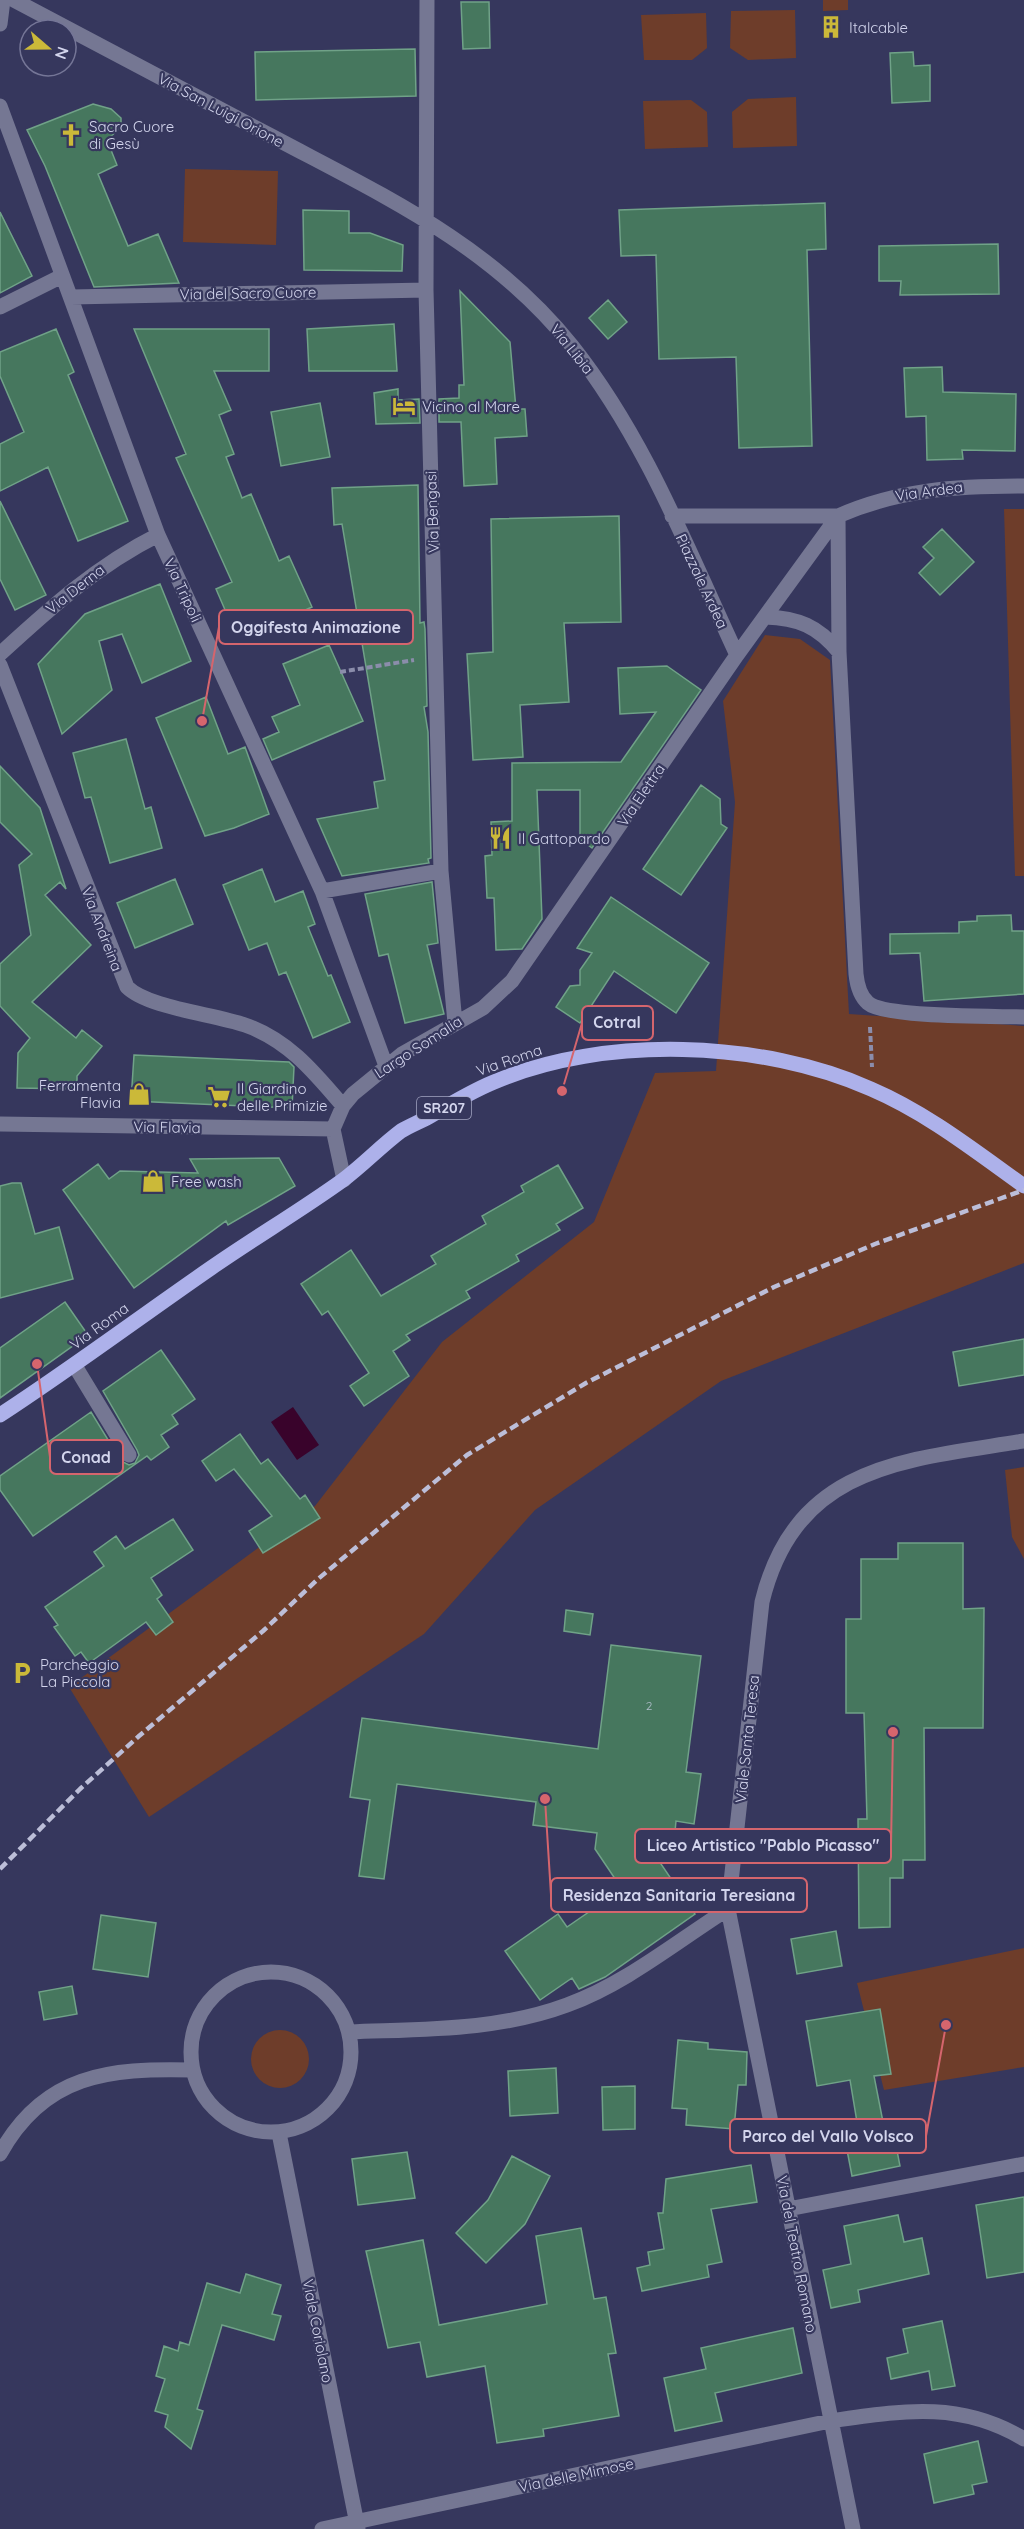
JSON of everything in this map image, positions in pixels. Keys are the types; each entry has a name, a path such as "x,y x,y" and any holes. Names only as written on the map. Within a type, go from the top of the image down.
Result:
{"main road":[{"name":"Via Roma","path":"0,1415 75,1366 211,1268 344,1180 402,1131 495,1081 568,1060 621,1051 678,1050 765,1058 825,1072 873,1089 957,1137 1024,1186"}],"street":[{"path":"0,24 3,0"},
{"name":"Via San Luigi Orione","path":"14,0 427,219"},
{"name":"Via Bengasi","path":"427,0 426,290 441,871 455,1023"},
{"name":"Via Tripoli","path":"0,106 158,535 322,891 386,1066"},
{"name":"Via Libia","path":"427,219 506,278 571,345 623,419 672,516"},
{"path":"0,307 62,276"},
{"name":"Via del Sacro Cuore","path":"71,297 426,290"},
{"name":"Via Ardea","path":"838,516 879,499 924,490 955,486 1024,486"},
{"name":"Piazzale Ardea","path":"737,655 672,516 838,516"},
{"path":"737,655 838,516"},
{"path":"838,516 839,652 856,974 859,990 869,1004 900,1012 1024,1017"},
{"name":"Via Derna","path":"0,654 87,578 119,556 158,535"},
{"path":"765,617 793,619 813,627 839,652"},
{"name":"Via Elettra","path":"502,991 522,969 737,655"},
{"name":"Via Andreina","path":"0,665 127,987 142,998 218,1017 270,1036 293,1050 343,1106"},
{"path":"322,891 441,871"},
{"name":"Largo Somalia","path":"333,1129 343,1106 386,1066 483,1008 502,991"},
{"name":"Via Flavia","path":"0,1124 333,1129"},
{"path":"333,1129 344,1180"},
{"path":"75,1366 129,1455"},
{"name":"Viale Santa Teresa","path":"728,1909 762,1602 770,1576 784,1548 812,1510 830,1495 863,1474 910,1460 1024,1441"},
{"path":"350,2032 465,2027 541,2014 598,1991 728,1909"},
{"name":"Via del Teatro Romano","path":"728,1909 853,2529"},
{"path":"266,1971 294,1974 319,1986 338,2006 350,2032 352,2060 344,2086 339,2094 328,2109 306,2125 279,2133 256,2132 234,2124 215,2111 201,2092 192,2070 190,2042 199,2016 216,1993 238,1977 266,1971"},
{"path":"0,2154 24,2119 46,2097 68,2085 113,2073 154,2069 192,2070"},
{"name":"Viale Coriolano","path":"279,2133 357,2525"},
{"path":"788,2209 1024,2164"},
{"name":"Via delle Mimose","path":"322,2529 357,2525 830,2421 900,2412 934,2410 982,2420 1024,2439"}],"path":[{"path":"339,672 436,657"},
{"path":"869,1004 873,1089"}],"shaded area":[{"path":"823,0 848,0 848,10 823,11"},
{"path":"795,10 796,58 748,60 730,48 731,11"},
{"path":"706,13 707,48 692,60 644,60 641,15"},
{"path":"796,97 797,146 733,148 732,112 748,99"},
{"path":"691,100 707,112 708,147 645,149 643,101"},
{"path":"185,169 278,171 276,245 183,242"},
{"path":"1004,509 1024,509 1024,876 1015,876"},
{"path":"765,635 800,639 830,660 849,1014 1024,1026 1024,1263 721,1381 535,1510 424,1634 149,1817 69,1687 315,1506 442,1342 594,1222 655,1073 716,1071 735,802 723,701"},
{"path":"293,1407 319,1445 297,1460 271,1422"},
{"path":"1024,1467 1024,1559 1012,1537 1005,1470"},
{"path":"1024,1948 1024,2067 884,2090 857,1983"},
{"path":"274,2030 286,2030 301,2038 309,2053 309,2065 301,2080 286,2088 274,2088 259,2080 251,2065 251,2053 259,2038"}],"building":[{"path":"461,2 489,2 490,48 463,49"},
{"path":"415,49 416,96 256,100 255,52"},
{"path":"913,52 914,66 930,65 930,101 892,103 890,53"},
{"path":"93,104 111,109 121,118 121,127 107,140 117,165 98,174 128,246 158,234 179,283 94,287 45,166 27,130"},
{"path":"825,203 826,249 807,250 812,446 739,448 736,357 659,359 656,255 621,256 619,210"},
{"path":"303,210 349,211 349,233 370,233 403,245 402,271 304,270"},
{"path":"0,212 32,276 0,293"},
{"path":"998,244 999,294 900,295 901,281 879,281 879,246"},
{"path":"460,291 510,342 516,409 525,409 527,436 495,438 497,484 464,486 461,422 439,422 439,399 459,398 459,385 464,385"},
{"path":"608,300 627,322 608,339 589,318"},
{"path":"394,324 397,371 309,371 307,329"},
{"path":"56,329 74,372 68,375 128,521 78,541 48,467 0,491 0,444 24,432 0,376 0,352"},
{"path":"134,329 269,329 269,371 214,371 231,410 219,415 234,454 226,457 242,498 251,494 279,561 289,556 312,607 238,640 216,589 232,582 176,458 186,454"},
{"path":"942,367 943,392 1016,394 1015,451 962,450 963,459 927,460 926,416 906,417 904,368"},
{"path":"398,389 398,400 419,399 420,423 376,424 374,393"},
{"path":"320,403 330,457 281,466 271,412"},
{"path":"418,485 420,623 424,622 425,629 427,706 424,707 428,732 431,858 428,859 429,863 342,876 317,819 378,808 374,782 385,780 342,524 334,525 332,488"},
{"path":"0,501 46,595 15,610 0,579"},
{"path":"619,516 621,622 564,623 569,702 520,705 523,757 473,760 467,654 493,652 491,519"},
{"path":"942,529 974,562 940,595 919,573 934,558 923,547"},
{"path":"160,584 191,661 142,683 122,634 99,641 112,690 62,734 38,664 85,614"},
{"path":"329,645 363,721 272,760 263,739 279,732 272,717 300,705 283,664"},
{"path":"667,666 701,690 592,848 580,839 580,790 537,790 542,919 522,949 496,950 494,898 487,898 485,856 492,855 491,822 512,821 512,763 621,762 656,712 620,714 618,668"},
{"path":"206,697 228,754 245,747 269,814 234,828 205,836 156,718"},
{"path":"126,739 145,809 151,807 162,848 110,863 91,797 85,798 73,753"},
{"path":"0,766 40,808 66,889 60,882 45,895 91,945 32,1002 76,1038 82,1030 102,1046 77,1076 77,1089 17,1088 18,1053 30,1038 0,1006 0,964 31,935 19,865 32,854 0,822"},
{"path":"701,785 720,799 721,824 727,828 681,895 643,869"},
{"path":"262,869 275,902 303,891 315,924 308,927 350,1022 313,1038 286,972 279,975 267,943 249,950 223,885"},
{"path":"175,879 193,924 135,948 117,903"},
{"path":"432,882 438,943 427,945 444,1014 405,1023 388,954 379,956 365,894"},
{"path":"611,897 709,963 676,1013 614,971 580,1023 556,1007 570,986 580,985 580,970 592,953 577,948"},
{"path":"1011,915 1012,931 1024,931 1024,994 924,1001 920,953 890,954 890,934 959,933 959,922 977,921 977,916"},
{"path":"134,1055 289,1062 294,1067 292,1108 131,1101"},
{"path":"279,1158 295,1186 228,1225 226,1221 134,1288 63,1190 98,1164 109,1179 120,1171 198,1173 190,1159"},
{"path":"558,1165 583,1208 556,1224 560,1230 516,1255 519,1261 466,1291 470,1298 406,1335 410,1340 393,1351 409,1376 364,1406 350,1386 369,1373 328,1311 322,1315 301,1284 351,1250 381,1296 436,1264 431,1256 486,1224 482,1216 524,1192 521,1186"},
{"path":"21,1183 35,1234 59,1227 73,1279 0,1298 0,1186"},
{"path":"65,1302 88,1335 0,1398 0,1348"},
{"path":"1024,1339 1024,1375 959,1386 953,1352"},
{"path":"161,1350 195,1399 172,1415 178,1424 161,1435 169,1447 151,1460 147,1456 33,1536 0,1490 0,1476 91,1412 121,1461 129,1465 135,1463 139,1455 137,1450 103,1391"},
{"path":"240,1434 261,1464 268,1459 300,1499 305,1495 320,1518 263,1553 249,1531 272,1516 234,1469 216,1481 202,1461"},
{"path":"173,1519 193,1550 151,1578 162,1595 157,1599 173,1622 156,1635 146,1622 89,1663 81,1652 75,1656 54,1627 58,1625 45,1607 104,1566 94,1552 116,1536 125,1549"},
{"path":"898,1543 963,1543 963,1609 984,1608 983,1728 924,1728 925,1860 903,1860 903,1878 890,1878 890,1927 859,1928 858,1819 867,1819 864,1713 846,1713 846,1619 861,1619 861,1559 898,1559"},
{"path":"566,1610 593,1614 590,1635 564,1631"},
{"path":"611,1645 701,1656 686,1772 701,1774 694,1824 676,1821 674,1842 644,1839 695,1914 605,1977 579,1989 572,1978 540,2000 505,1951 558,1914 567,1927 622,1889 595,1849 597,1833 533,1825 536,1802 397,1784 384,1879 359,1876 370,1800 350,1797 362,1718 598,1749"},
{"path":"101,1915 156,1923 148,1977 93,1969"},
{"path":"836,1931 842,1966 797,1974 791,1939"},
{"path":"72,1986 77,2014 44,2020 39,1992"},
{"path":"880,2009 891,2074 874,2076 883,2122 891,2120 900,2166 852,2176 847,2150 867,2146 867,2141 860,2140 850,2080 817,2086 806,2021"},
{"path":"678,2040 708,2043 708,2049 747,2052 746,2085 738,2085 734,2129 686,2125 687,2109 672,2108"},
{"path":"556,2068 558,2113 510,2116 508,2071"},
{"path":"635,2086 635,2129 603,2130 602,2087"},
{"path":"407,2152 415,2198 358,2205 352,2159"},
{"path":"512,2156 550,2176 525,2224 486,2263 456,2233 488,2200"},
{"path":"751,2165 757,2202 711,2209 722,2262 707,2265 709,2277 642,2291 637,2268 650,2265 648,2252 664,2249 658,2213 663,2213 666,2179"},
{"path":"1024,2197 1024,2272 987,2278 976,2205"},
{"path":"898,2215 904,2242 922,2238 929,2274 858,2290 860,2302 831,2308 823,2270 851,2264 844,2226"},
{"path":"581,2228 594,2299 606,2297 616,2353 608,2354 619,2416 543,2429 544,2436 497,2443 485,2366 427,2377 420,2342 388,2348 366,2251 423,2240 439,2325 547,2304 536,2236"},
{"path":"246,2274 281,2285 272,2314 281,2316 274,2340 222,2325 197,2409 203,2411 191,2449 165,2427 168,2415 155,2411 165,2379 156,2376 164,2346 178,2351 180,2342 189,2345 207,2283 240,2293"},
{"path":"942,2321 955,2386 932,2390 929,2371 891,2379 887,2358 908,2353 903,2329"},
{"path":"793,2328 802,2373 715,2393 722,2421 675,2431 664,2378 706,2369 701,2348"},
{"path":"978,2441 987,2482 972,2485 974,2494 934,2503 924,2454"}],"railway":[{"path":"0,1869 80,1789 139,1736 263,1631 318,1579 467,1455 586,1383 774,1287 875,1244 1024,1190"}],"place":[{"name":"Italcable","path":"831,27"},
{"name":"Sacro Cuore di Gesù","path":"71,135"},
{"name":"Vicino al Mare","path":"404,406"},
{"name":"Oggifesta Animazione","path":"202,721"},
{"name":"Il Gattopardo","path":"500,838"},
{"name":"Cotral","path":"562,1091"},
{"name":"Ferramenta Flavia","path":"139,1094"},
{"name":"Il Giardino delle Primizie","path":"219,1097"},
{"name":"Free wash","path":"153,1181"},
{"name":"Conad","path":"37,1364"},
{"name":"Parcheggio La Piccola","path":"22,1673"},
{"name":"Liceo Artistico \"Pablo Picasso\"","path":"893,1732"},
{"name":"Residenza Sanitaria Teresiana","path":"545,1799"},
{"name":"Parco del Vallo Volsco","path":"946,2025"}]}
